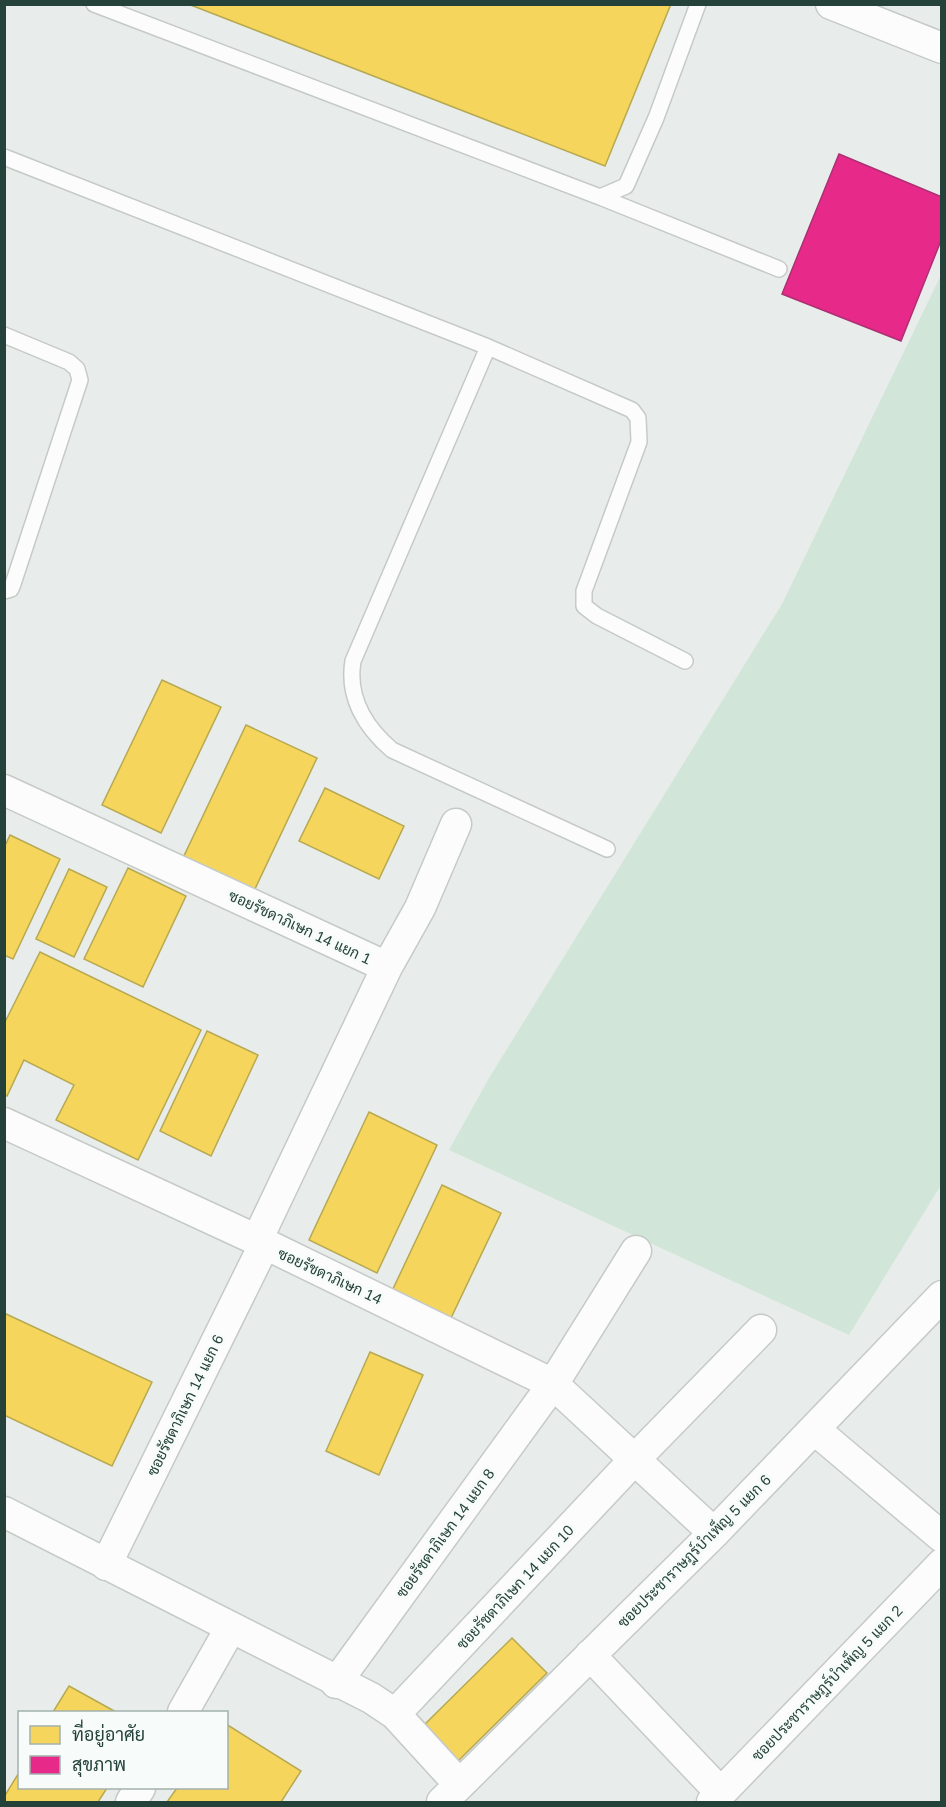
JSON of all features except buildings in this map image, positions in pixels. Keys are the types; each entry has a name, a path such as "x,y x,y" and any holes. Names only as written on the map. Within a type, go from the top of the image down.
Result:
{"street":[{"path":"831,4 942,48"},
{"name":"ซอยรัชดาภิเษก 14 แยก 1","path":"4,790 387,967 261,1243"},
{"path":"387,967 420,908 456,824"},
{"name":"ซอยรัชดาภิเษก 14","path":"5,1125 261,1243 553,1384 714,1533"},
{"name":"ซอยรัชดาภิเษก 14 แยก 6","path":"106,1565 261,1243"},
{"name":"ซอยรัชดาภิเษก 14 แยก 8","path":"336,1683 553,1384 636,1251"},
{"name":"ซอยประชาราษฎร์บำเพ็ญ 5 แยก 6","path":"451,1793 714,1533 942,1296"},
{"name":"ซอยรัชดาภิเษก 14 แยก 10","path":"395,1714 635,1459 761,1330"},
{"path":"814,1429 942,1537"},
{"path":"4,1512 336,1683 371,1698 395,1714 451,1793"},
{"name":"ซอยประชาราษฎร์บำเพ็ญ 5 แยก 2","path":"716,1798 942,1564"},
{"path":"184,1711 231,1629"},
{"path":"590,1655 716,1798"},
{"path":"131,1803 139,1789"}],"lane":[{"path":"94,4 600,197 779,269"},
{"path":"600,197 626,186 656,118 698,4"},
{"path":"4,157 488,347 632,410 638,418 639,442 584,591 585,606 597,616 685,661"},
{"path":"4,335 69,362 76,369 80,380 14,584 11,589 4,591"},
{"path":"488,347 353,661 350,677 355,699 362,717 376,736 392,750 607,849"}],"green space":[{"path":"941,275 941,1185 849,1335 449,1150 489,1078 782,604"}]}
